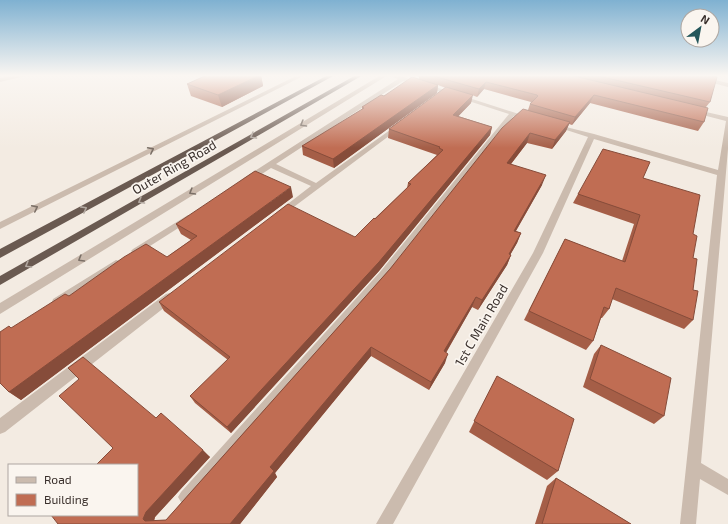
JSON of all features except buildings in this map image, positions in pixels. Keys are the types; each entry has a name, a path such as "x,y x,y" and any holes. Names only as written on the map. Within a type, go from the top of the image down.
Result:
{"highway":[{"name":"Outer Ring Road","path":"0,254 287,99"},
{"name":"Outer Ring Road","path":"0,282 317,99"}],"street":[{"path":"0,226 253,99"},
{"path":"0,309 344,99"},
{"path":"238,185 370,99"},
{"path":"471,99 528,117"},
{"path":"683,108 728,119"},
{"path":"178,506 384,275 513,113"},
{"path":"273,219 407,120"},
{"path":"688,524 721,174 728,122"},
{"path":"549,123 721,174"},
{"name":"1st C Main Road","path":"384,524 538,253 592,135"},
{"path":"270,164 317,186"},
{"path":"47,308 194,214"},
{"path":"0,427 178,292"},
{"path":"693,467 728,487"}]}
